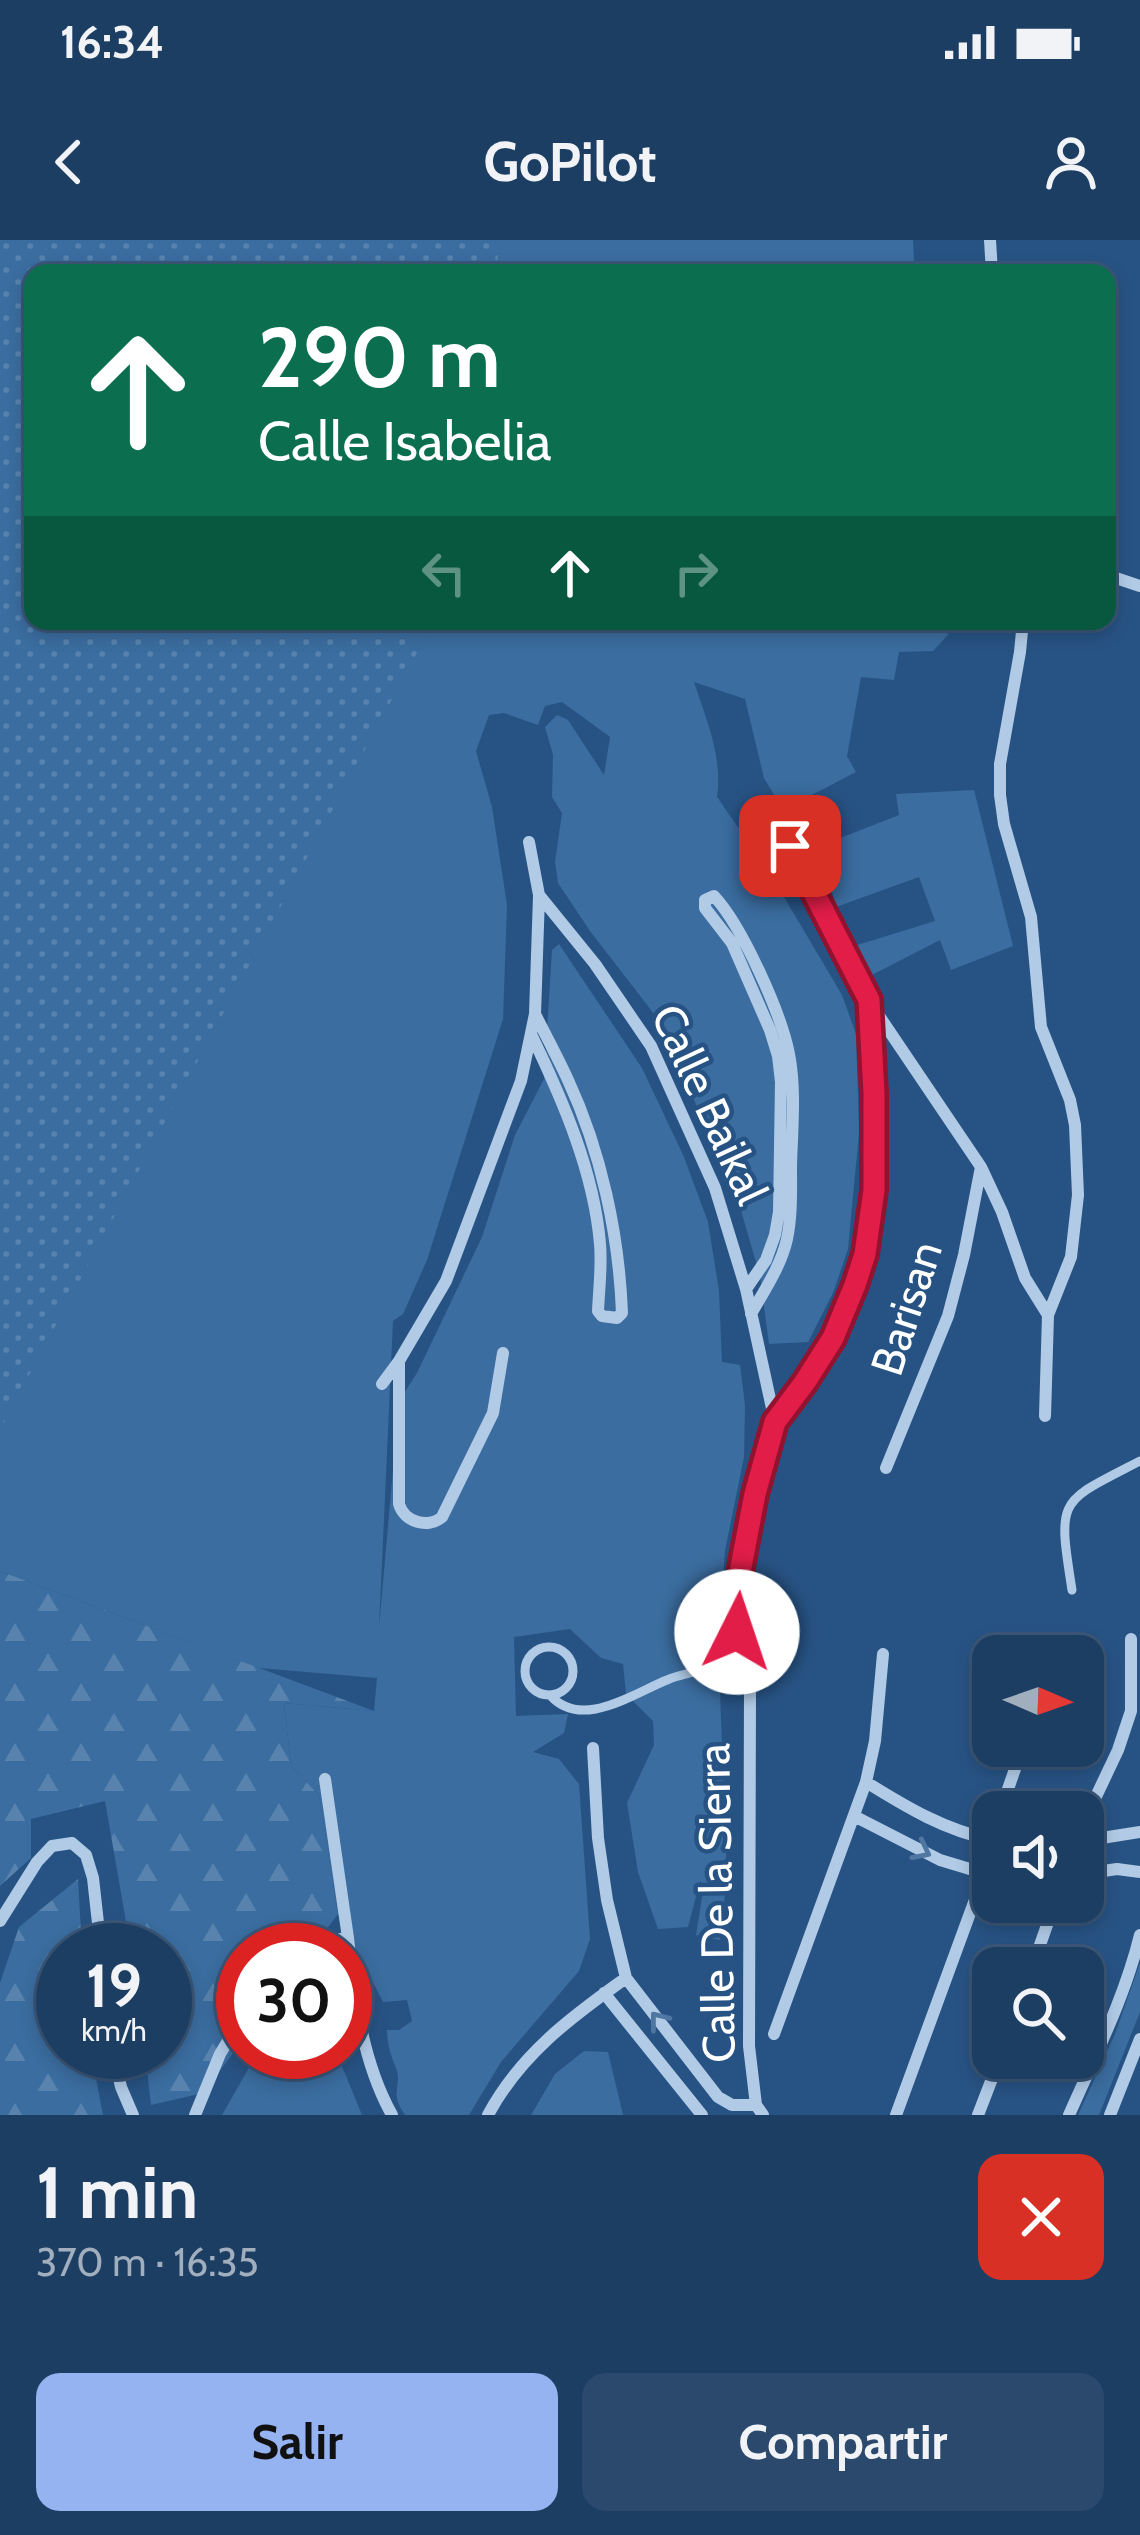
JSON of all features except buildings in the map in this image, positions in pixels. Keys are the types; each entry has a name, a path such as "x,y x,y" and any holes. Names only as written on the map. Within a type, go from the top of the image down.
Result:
{"street":[{"path":"1022,630 1000,764 1000,795 1031,917 1041,1028 1075,1125 1078,1195 1071,1257 1048,1315 1045,1416"},
{"name":"Calle Baikal","path":"529,842 539,895 595,964 651,1046 715,1188 746,1289 775,1422"},
{"path":"790,846 869,1000 981,1167 1025,1278 1048,1315"},
{"path":"382,1384 446,1281 511,1110 535,1014 539,895"},
{"path":"746,1289 766,1260 779,1212 781,1082 770,1030 732,943 703,904 710,896 717,897 743,938 781,1026 792,1082 787,1241 751,1314"},
{"path":"735,1664 741,1567 775,1422 833,1338 865,1254 874,1190 869,1000"},
{"path":"532,1036 568,1115 593,1204 601,1245 598,1311 617,1318 622,1313 621,1280 607,1201 568,1079 535,1014"},
{"name":"Barisan","path":"886,1468 948,1316 981,1167"},
{"path":"399,1361 399,1504 407,1518 428,1523 442,1517 493,1413 503,1353"},
{"path":"1099,1791 1131,1711 1130,1639"},
{"path":"774,2034 866,1782 883,1654"},
{"name":"Calle De la Sierra","path":"750,1687 749,2046 759,2110"},
{"path":"593,1748 598,1838 626,1978 726,2102 759,2110"},
{"path":"326,1779 346,1923"},
{"path":"866,1782 946,1827 972,1833"},
{"path":"854,1816 940,1860 972,1870"},
{"path":"1104,1837 1140,1832"},
{"path":"0,1921 37,1862 52,1846 72,1843 86,1855 98,1923"},
{"path":"1104,1871 1140,1872"},
{"path":"896,2115 972,1917"},
{"path":"1069,2115 1107,2030 1140,1935"},
{"path":"488,2115 528,2057 566,2020 626,1978"},
{"path":"604,1994 702,2115"},
{"path":"1110,2115 1140,2039"},
{"path":"195,2115 216,2064"},
{"path":"372,2069 392,2115"},
{"path":"119,2079 133,2115"},
{"path":"686,2093 704,2079"},
{"path":"978,2115 992,2079"},
{"path":"740,2115 759,2110"}],"lane":[{"path":"1072,1590 1064,1545 1065,1509 1078,1493 1140,1461"},
{"path":"550,1695 564,1690 573,1670 562,1650 548,1646 534,1652 525,1672 530,1686 568,1708 590,1710 620,1702 672,1677 735,1664"}],"green space":[{"path":"0,240 913,240 914,262 900,264 24,264 24,630 938,630 949,634 933,651 899,652 894,680 861,677 847,756 856,772 783,810 764,778 745,699 694,682 716,753 717,797 771,875 842,995 856,1034 859,1133 848,1249 833,1293 808,1342 769,1344 760,1276 740,1207 661,1023 558,883 555,862 562,813 552,797 553,755 545,727 557,715 568,720 604,775 610,737 562,702 545,706 538,725 504,713 489,715 476,751 492,807 507,905 503,1019 427,1260 403,1314 393,1321 379,1628 399,1401 482,1237 515,1135 544,1079 552,950 559,944 642,1068 684,1157 708,1222 719,1291 722,1362 740,1365 744,1457 725,1551 718,1640 727,1876 720,1940 696,1935 704,1885 700,1881 688,1927 658,1929 638,1872 627,1803 654,1745 653,1721 626,1694 623,1664 601,1658 570,1629 514,1637 516,1716 568,1714 564,1733 533,1752 559,1759 579,1784 590,1939 579,1971 501,2062 469,2115 405,2115 387,2030 399,2030 412,2021 407,2000 383,2002 372,1980 372,1923 343,1923 338,1914 319,1795 291,1766 284,1703 374,1711 377,1678 259,1668 0,1571"},
{"path":"0,240 501,240 497,264 24,264 24,630 429,630 0,1429"},
{"path":"974,790 1013,946 951,970 940,940 870,976 854,946 935,921 919,877 836,907 820,846 899,815 896,794"},
{"path":"0,1571 374,1711 284,1703 291,1766 319,1795 338,1914 331,1923 216,1923 216,2076 203,2093 151,2105 148,2079 192,2079 192,1923 126,1923 105,1801 31,1819 31,1858 0,1886"},
{"path":"78,1879 80,1923 36,1923 36,2079 96,2079 103,2115 0,2115 0,1983 19,1927"},
{"path":"1140,1963 1140,2012 1099,2115 1078,2115 1094,2079 1104,2079 1104,2058"},
{"path":"584,2051 608,2052 623,2115 531,2115 555,2074"},
{"path":"243,2079 347,2079 362,2115 222,2115"}],"route":[{"path":"737,1632 741,1567 775,1422 833,1338 865,1254 874,1190 869,1000 790,846"}]}
